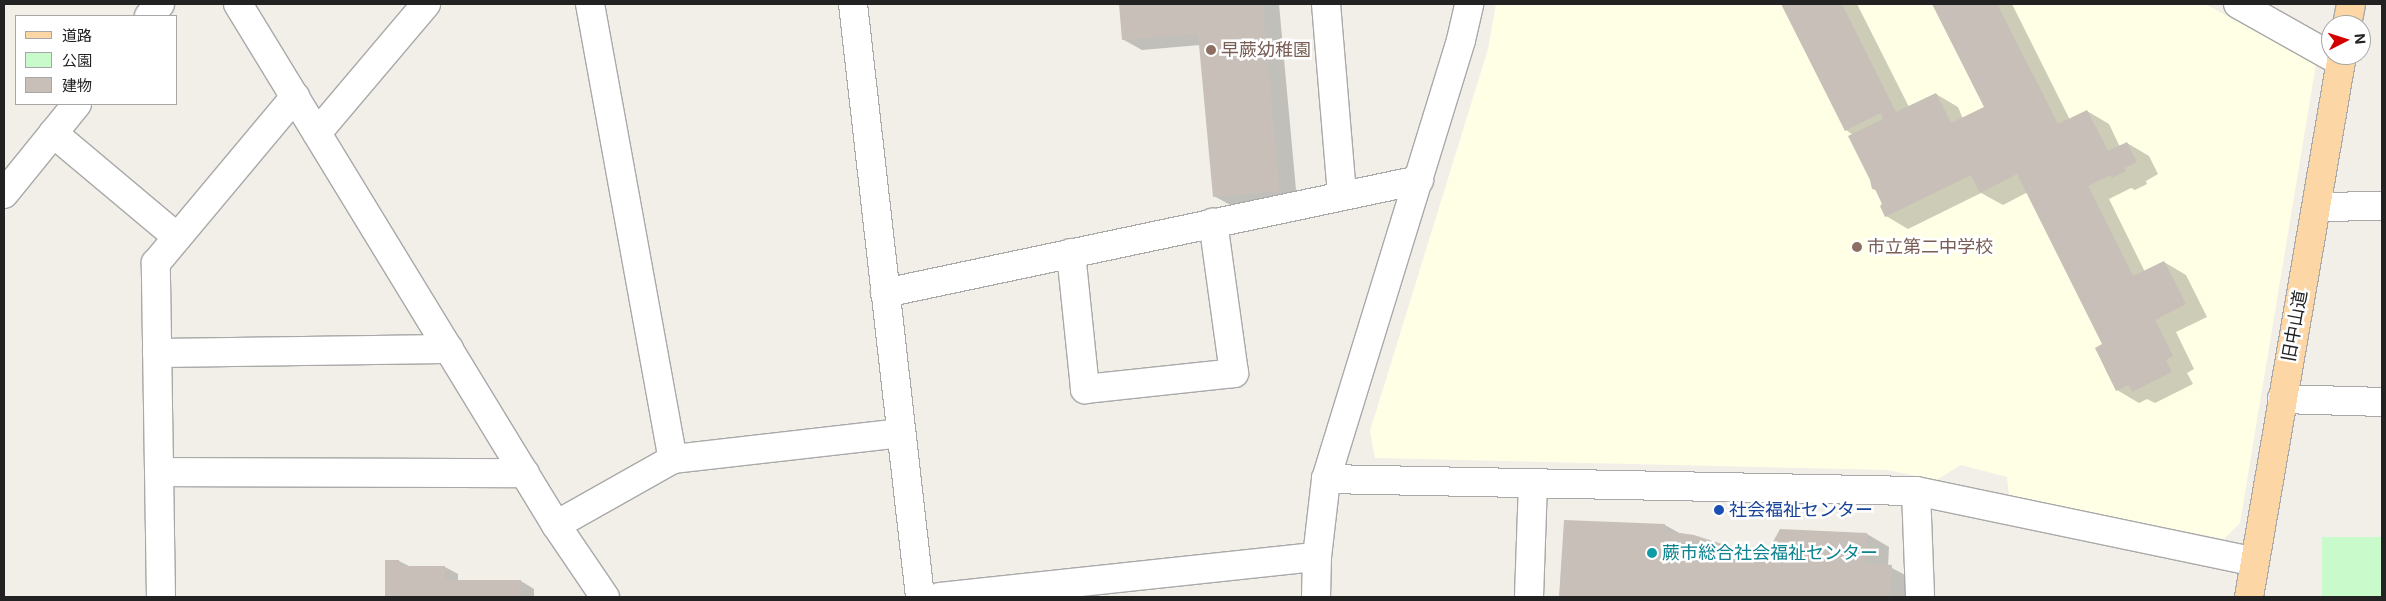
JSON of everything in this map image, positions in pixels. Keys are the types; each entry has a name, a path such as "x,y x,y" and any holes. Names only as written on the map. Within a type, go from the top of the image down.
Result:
{"main road":[{"name":"旧中山道","path":"2249,597 2340,65"}],"street":[{"path":"150,15 160,4"},
{"path":"238,4 556,525 605,597"},
{"path":"317,133 426,4"},
{"path":"590,4 673,459"},
{"path":"853,4 920,597"},
{"path":"1326,4 1342,195"},
{"path":"1316,597 1317,557 1326,480 1419,180 1461,40 1469,4"},
{"path":"2238,4 2321,48"},
{"path":"160,597 156,263 295,97"},
{"path":"4,194 76,105"},
{"path":"53,133 177,238"},
{"path":"885,293 1213,222 1419,180"},
{"path":"2316,206 2382,206"},
{"path":"1071,253 1085,389 1234,373 1213,222"},
{"path":"157,353 449,349"},
{"path":"2282,400 2382,402"},
{"path":"556,525 673,459 901,433"},
{"path":"158,472 525,474"},
{"path":"1326,480 1916,491 2255,562"},
{"path":"1529,597 1533,485"},
{"path":"1916,491 1920,597"},
{"path":"940,597 1155,586 1317,557"}],"shaded area":[{"name":"市立第二中学校","path":"1496,4 2205,4 2316,64 2240,523 2224,539 2009,496 2007,477 1961,465 1936,480 1887,470 1375,458 1370,431 1488,49"}],"green space":[{"path":"2322,537 2382,537 2382,597 2322,597"}],"building":[{"path":"1119,4 1263,4 1279,191 1213,197 1198,34 1122,40"},
{"path":"1781,4 1842,4 1896,112 1936,93 1951,123 1984,107 1932,4 1997,4 2058,124 2087,110 2108,151 2127,142 2137,162 2125,168 2126,171 2112,178 2111,175 2088,186 2133,276 2164,261 2186,304 2155,320 2173,356 2166,360 2172,372 2132,392 2129,385 2116,391 2095,348 2102,344 2017,174 1980,193 1971,175 1885,217 1880,206 1882,204 1875,189 1872,189 1870,180 1848,136 1883,119 1881,113 1845,131"},
{"name":"蕨市総合社会福祉センター","path":"1564,520 1665,524 1666,531 1694,535 1722,544 1762,562 1780,529 1867,533 1866,563 1892,565 1890,597 1559,597"},
{"path":"385,560 399,560 400,566 445,566 445,580 521,580 522,597 385,597"}],"place":[{"name":"早蕨幼稚園","path":"1211,50"},
{"name":"市立第二中学校","path":"1857,247"},
{"name":"社会福祉センター","path":"1719,510"},
{"name":"蕨市総合社会福祉センター","path":"1652,553"}]}
